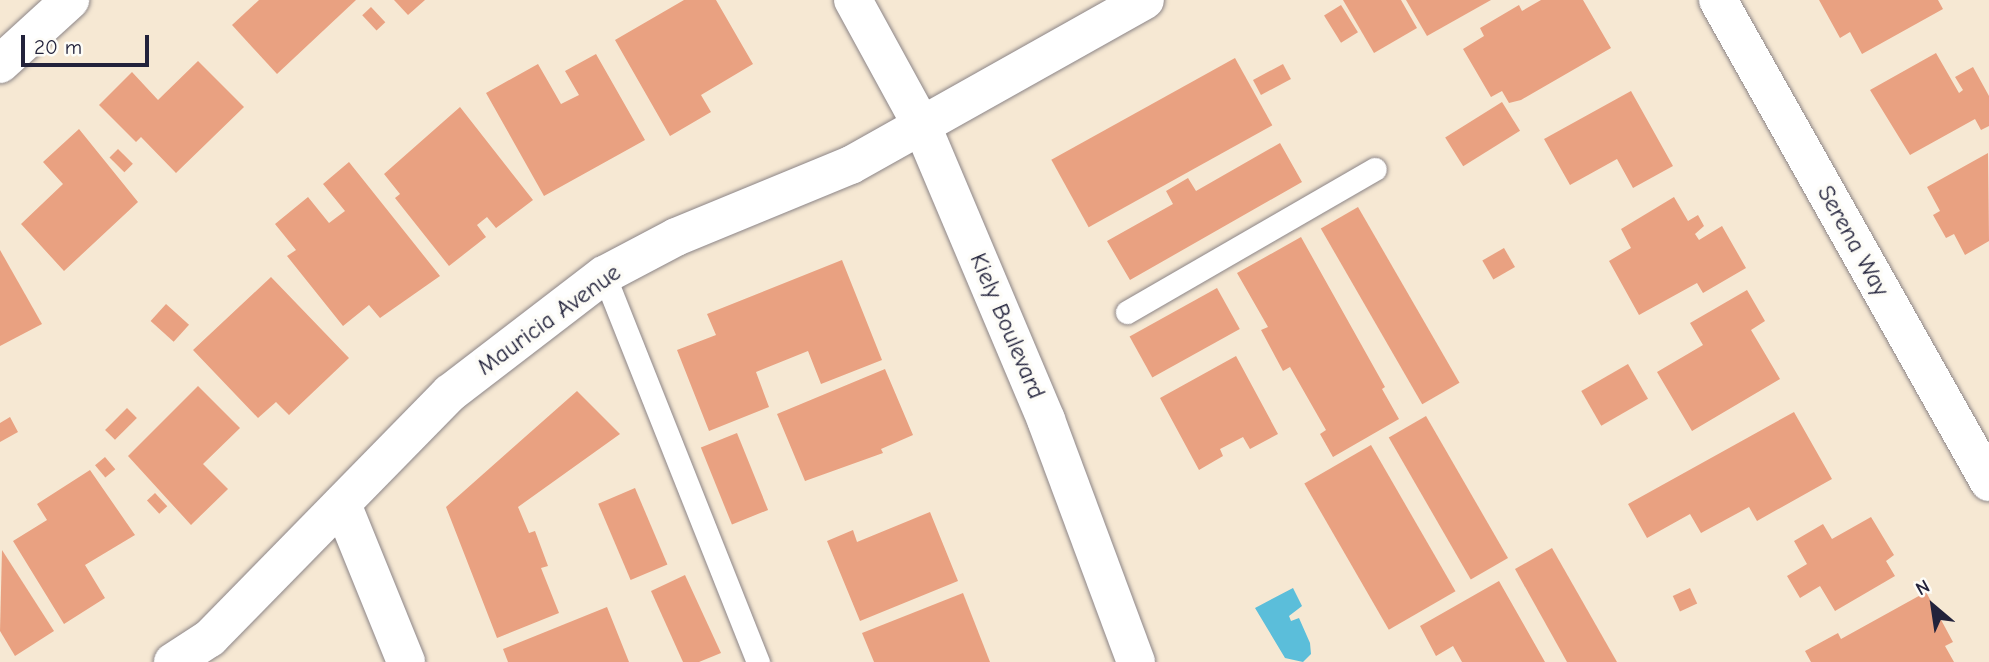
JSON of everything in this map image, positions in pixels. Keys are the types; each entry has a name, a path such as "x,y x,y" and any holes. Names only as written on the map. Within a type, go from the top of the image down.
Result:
{"street":[{"path":"0,64 70,0"},
{"name":"Kiely Boulevard","path":"853,0 922,126 1046,420 1136,662"},
{"name":"Mauricia Avenue","path":"173,662 210,638 450,393 604,275 676,237 851,165 1145,0"},
{"name":"Serena Way","path":"1718,0 1989,482"},
{"path":"342,504 407,662"}],"lane":[{"path":"1127,312 1376,169"},
{"path":"604,275 758,662"}],"water":[{"path":"1293,588 1302,606 1289,616 1291,621 1299,618 1310,643 1311,654 1303,662 1285,658 1255,608"}],"building":[{"path":"259,0 356,0 277,74 232,25"},
{"path":"394,0 425,0 408,15"},
{"path":"684,0 716,0 753,64 701,95 711,112 670,136 615,40"},
{"path":"1343,0 1401,0 1417,28 1374,53"},
{"path":"1406,0 1491,0 1427,36"},
{"path":"1541,0 1583,0 1611,48 1521,100 1509,103 1502,91 1491,97 1463,49 1484,36 1480,28 1519,5 1522,11"},
{"path":"1819,0 1938,0 1943,9 1862,54 1850,32 1840,38"},
{"path":"1341,5 1358,32 1341,43 1324,16"},
{"path":"371,7 385,22 377,31 362,15"},
{"path":"1936,53 1959,93 1963,90 1955,77 1973,67 1989,96 1989,126 1981,130 1975,119 1910,155 1870,90"},
{"path":"596,54 645,140 544,196 486,93 538,64 561,104 579,95 565,71"},
{"path":"1235,58 1272,125 1089,227 1051,160"},
{"path":"198,61 244,107 176,173 141,137 136,142 99,105 132,72 158,100"},
{"path":"1283,64 1291,79 1261,95 1253,80"},
{"path":"1631,91 1673,166 1633,188 1617,159 1570,185 1544,139"},
{"path":"1502,102 1520,131 1463,166 1445,138"},
{"path":"460,107 533,200 496,228 487,217 477,225 486,237 449,266 395,198 400,194 384,174"},
{"path":"79,129 138,202 64,271 21,224 63,184 43,162"},
{"path":"1280,143 1302,182 1130,280 1107,241 1173,204 1166,191 1188,178 1196,191"},
{"path":"118,149 133,164 124,172 110,157"},
{"path":"1988,153 1989,241 1965,255 1954,234 1946,238 1933,215 1940,211 1927,187"},
{"path":"349,162 440,276 380,318 369,305 343,326 287,256 296,250 275,224 308,197 329,223 345,211 323,184"},
{"path":"1674,197 1688,221 1698,215 1704,226 1695,234 1699,240 1722,226 1746,268 1703,293 1697,283 1639,315 1609,261 1631,248 1621,229"},
{"path":"1358,207 1460,383 1422,404 1321,228"},
{"path":"1301,237 1385,387 1382,389 1399,419 1333,457 1320,434 1326,430 1290,367 1283,371 1261,330 1268,327 1237,273"},
{"path":"1504,248 1515,267 1493,280 1482,260"},
{"path":"0,250 42,324 0,346"},
{"path":"842,260 882,360 821,384 808,351 756,372 769,407 709,431 677,350 716,335 707,314"},
{"path":"271,277 349,358 289,415 276,402 258,418 193,350"},
{"path":"1217,288 1240,329 1152,378 1130,336"},
{"path":"1747,290 1765,321 1751,330 1780,379 1692,431 1657,372 1703,345 1690,323"},
{"path":"166,304 189,325 174,342 151,321"},
{"path":"1236,356 1278,434 1250,449 1243,437 1220,449 1223,456 1199,470 1160,398"},
{"path":"1628,364 1648,399 1601,426 1581,391"},
{"path":"885,369 913,435 881,449 883,453 805,481 777,414"},
{"path":"198,386 240,428 203,464 228,489 191,525 128,456"},
{"path":"577,391 620,434 518,507 529,533 535,531 548,566 541,568 559,613 497,638 446,507"},
{"path":"127,408 137,418 115,440 105,430"},
{"path":"1794,412 1832,479 1757,521 1749,507 1701,533 1690,514 1647,538 1628,504"},
{"path":"1426,416 1508,558 1471,580 1389,438"},
{"path":"10,417 18,432 0,442 0,423"},
{"path":"737,433 768,510 732,525 701,448"},
{"path":"1371,445 1456,591 1389,630 1304,484"},
{"path":"105,457 115,469 105,478 95,465"},
{"path":"90,470 135,535 85,565 105,598 64,624 13,541 47,520 37,504"},
{"path":"635,488 667,564 631,580 598,504"},
{"path":"155,493 167,506 159,514 147,501"},
{"path":"930,512 958,581 860,621 827,541 853,530 857,542"},
{"path":"1871,517 1894,555 1886,561 1895,576 1835,611 1820,586 1800,598 1787,576 1807,564 1794,541 1823,524 1832,539"},
{"path":"1552,548 1617,662 1567,662 1515,569"},
{"path":"2,550 54,631 15,656 0,631"},
{"path":"685,575 721,653 699,662 683,662 651,591"},
{"path":"1499,581 1545,662 1462,662 1453,646 1436,656 1420,626"},
{"path":"1690,588 1697,603 1680,611 1673,596"},
{"path":"1926,592 1953,642 1945,646 1954,662 1811,662 1805,651 1838,633 1841,639"},
{"path":"963,593 990,662 874,662 862,633"},
{"path":"607,607 629,662 508,662 503,649"}]}
